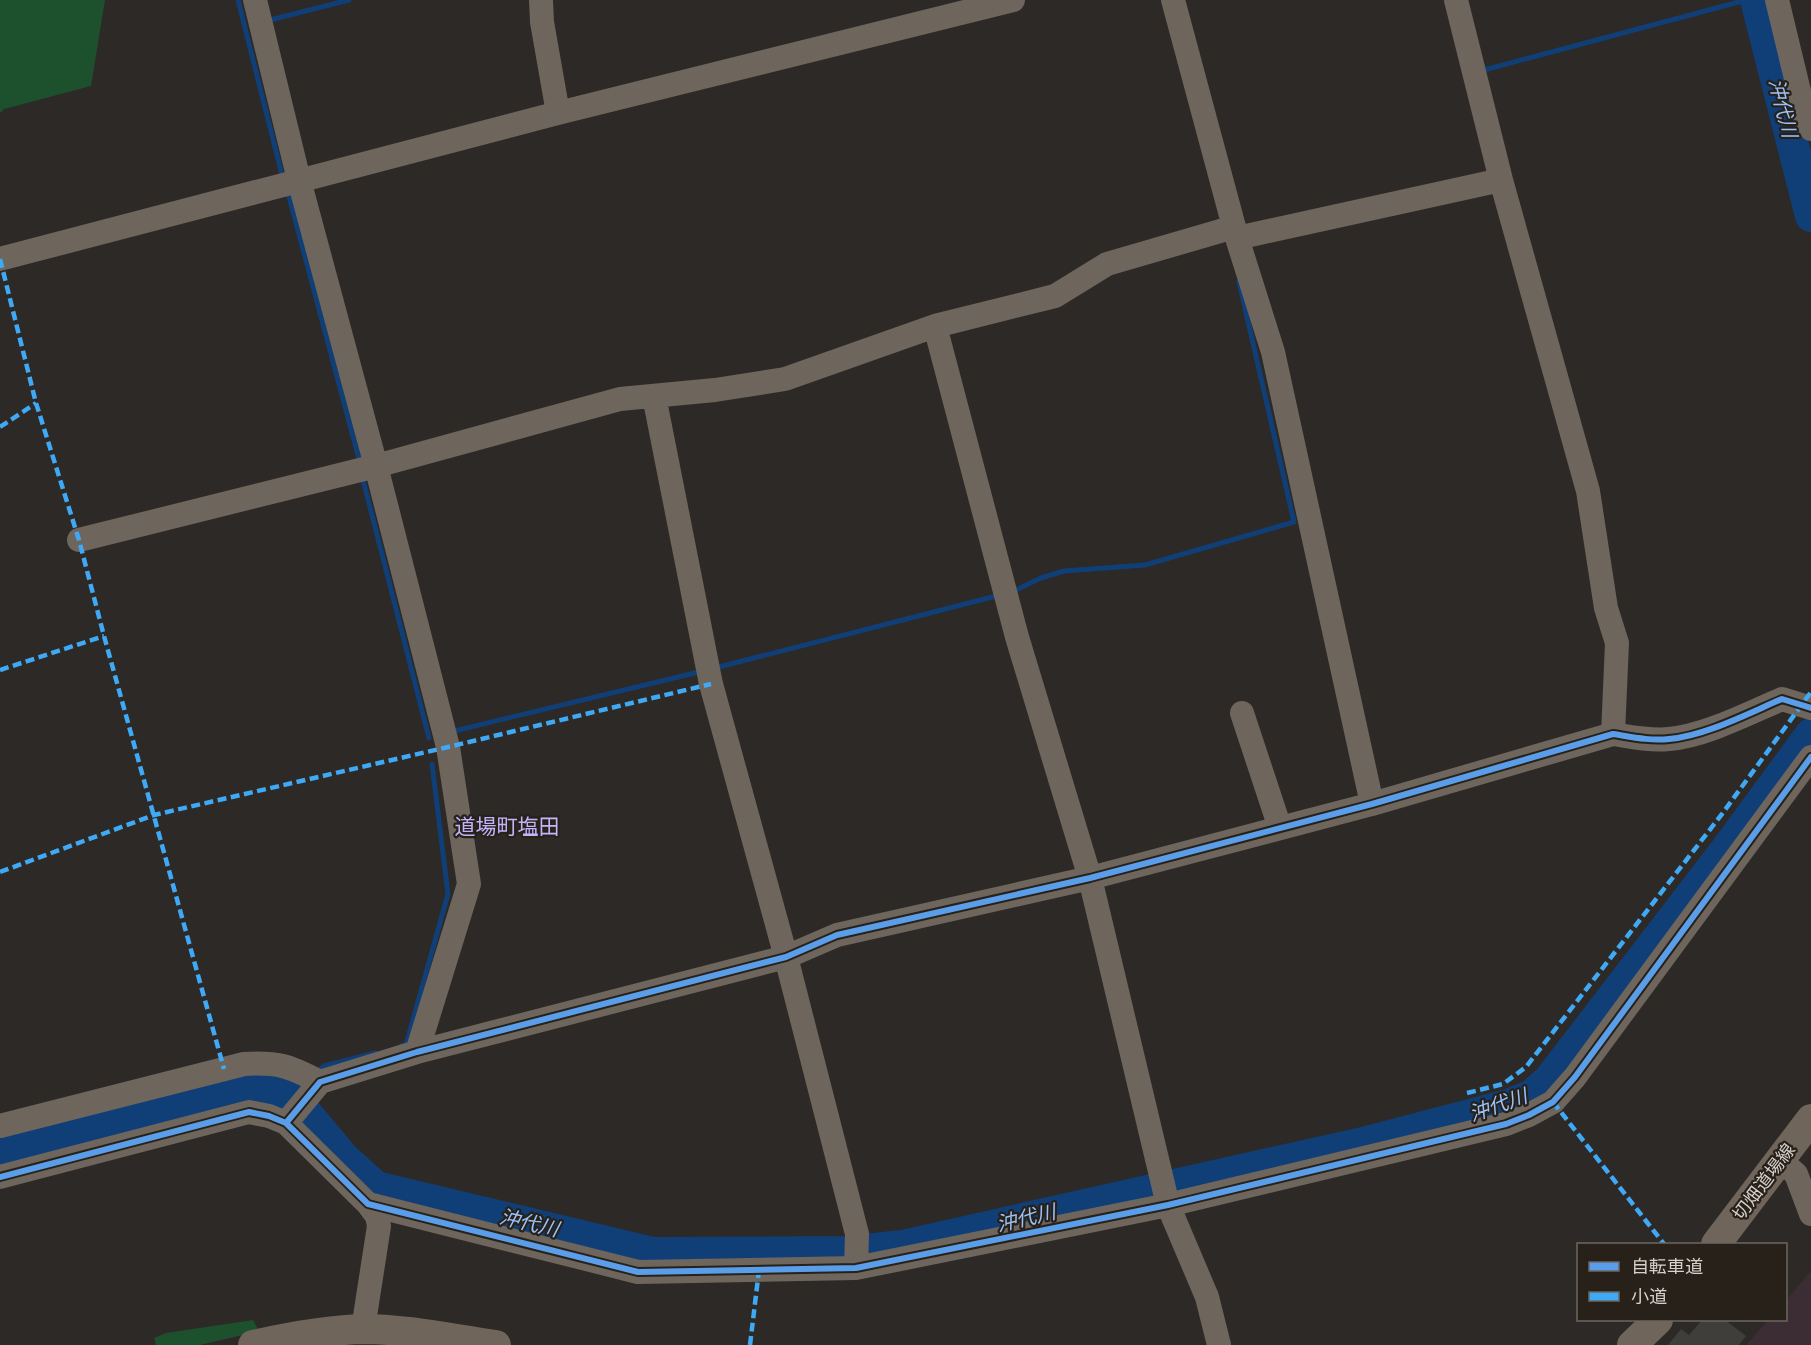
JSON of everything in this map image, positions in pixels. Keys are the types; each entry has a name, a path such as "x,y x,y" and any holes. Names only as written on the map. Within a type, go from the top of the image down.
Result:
{"main road":[{"name":"切畑道場線","path":"1718,1243 1811,1119"},
{"path":"1632,1345 1657,1321"},
{"path":"253,1345 311,1333 363,1329 409,1332 496,1345"}],"street":[{"path":"255,0 299,180 448,747 469,884 417,1052"},
{"path":"541,0 542,22 558,112"},
{"path":"0,258 558,112 1013,0"},
{"path":"1173,0 1235,232 1273,352 1372,804"},
{"path":"1456,0 1502,180 1588,491 1606,608 1617,643 1613,734"},
{"path":"1777,0 1805,116 1811,129"},
{"path":"79,540 376,466 620,399 715,390 785,379 935,326 1055,296 1107,264 1235,232 1502,180"},
{"path":"935,326 1017,637 1090,878 1168,1205 1207,1297 1219,1345"},
{"path":"654,396 711,684 786,957 857,1234 856,1268"},
{"path":"286,1123 320,1082 417,1052 786,957 837,935 1090,878 1372,804 1613,734 1649,739 1671,739 1719,726 1782,699 1810,707"},
{"path":"1242,713 1280,828"},
{"path":"368,1204 638,1272 856,1268 1168,1205 1506,1124 1553,1102 1575,1077 1811,757"},
{"path":"0,1126 244,1065 269,1062 294,1069 320,1082"},
{"path":"0,1177 249,1112 269,1116 286,1123 368,1204 377,1216 379,1226 363,1329"},
{"path":"1780,1160 1796,1174 1811,1214"}],"shaded area":[{"path":"1811,1271 1811,1345 1746,1345 1767,1321 1787,1321 1787,1299"}],"green space":[{"path":"0,0 105,0 91,86 4,109 0,113"},
{"path":"253,1320 259,1331 200,1345 156,1345 154,1338 166,1333"}],"building":[{"path":"1701,1321 1726,1321 1746,1336 1739,1345 1668,1345 1681,1329 1689,1335"}],"waterway":[{"path":"238,0 282,175"},
{"path":"266,21 349,0"},
{"path":"1483,66 1484,70 1746,0"},
{"name":"沖代川","path":"1756,0 1811,216"},
{"path":"288,193 359,459"},
{"path":"1012,592 1041,578 1064,571 1145,565 1294,522 1239,282"},
{"path":"362,476 429,738"},
{"path":"715,668 1000,595"},
{"path":"450,732 703,671"},
{"name":"沖代川","path":"0,1150 254,1087 292,1096 343,1157 376,1187 653,1253 847,1252 902,1246 1367,1142 1508,1105 1532,1095 1549,1080 1728,847 1811,734"},
{"path":"401,1046 406,1045 448,894 432,764"},
{"path":"316,1073 324,1066 375,1053"},
{"path":"292,1096 301,1087"}],"marked path":[{"path":"0,259 36,403 79,540 224,1069"},
{"path":"0,427 36,403"},
{"path":"0,670 104,636"},
{"path":"0,872 154,815 711,684"},
{"path":"1467,1093 1503,1084 1526,1067 1722,814 1811,692"},
{"path":"1553,1102 1663,1243"},
{"path":"750,1345 759,1270"}],"cycle path":[{"path":"286,1123 320,1082 417,1052 786,957 837,935 1090,878 1372,804 1613,734 1655,739 1683,737 1727,723 1782,699 1811,708"},
{"path":"0,1177 249,1112 269,1116 286,1123 368,1204 638,1272 856,1268 1168,1205 1506,1124 1553,1102 1575,1077 1811,757"}],"district":[{"name":"道場町塩田","path":"507,827"}]}
